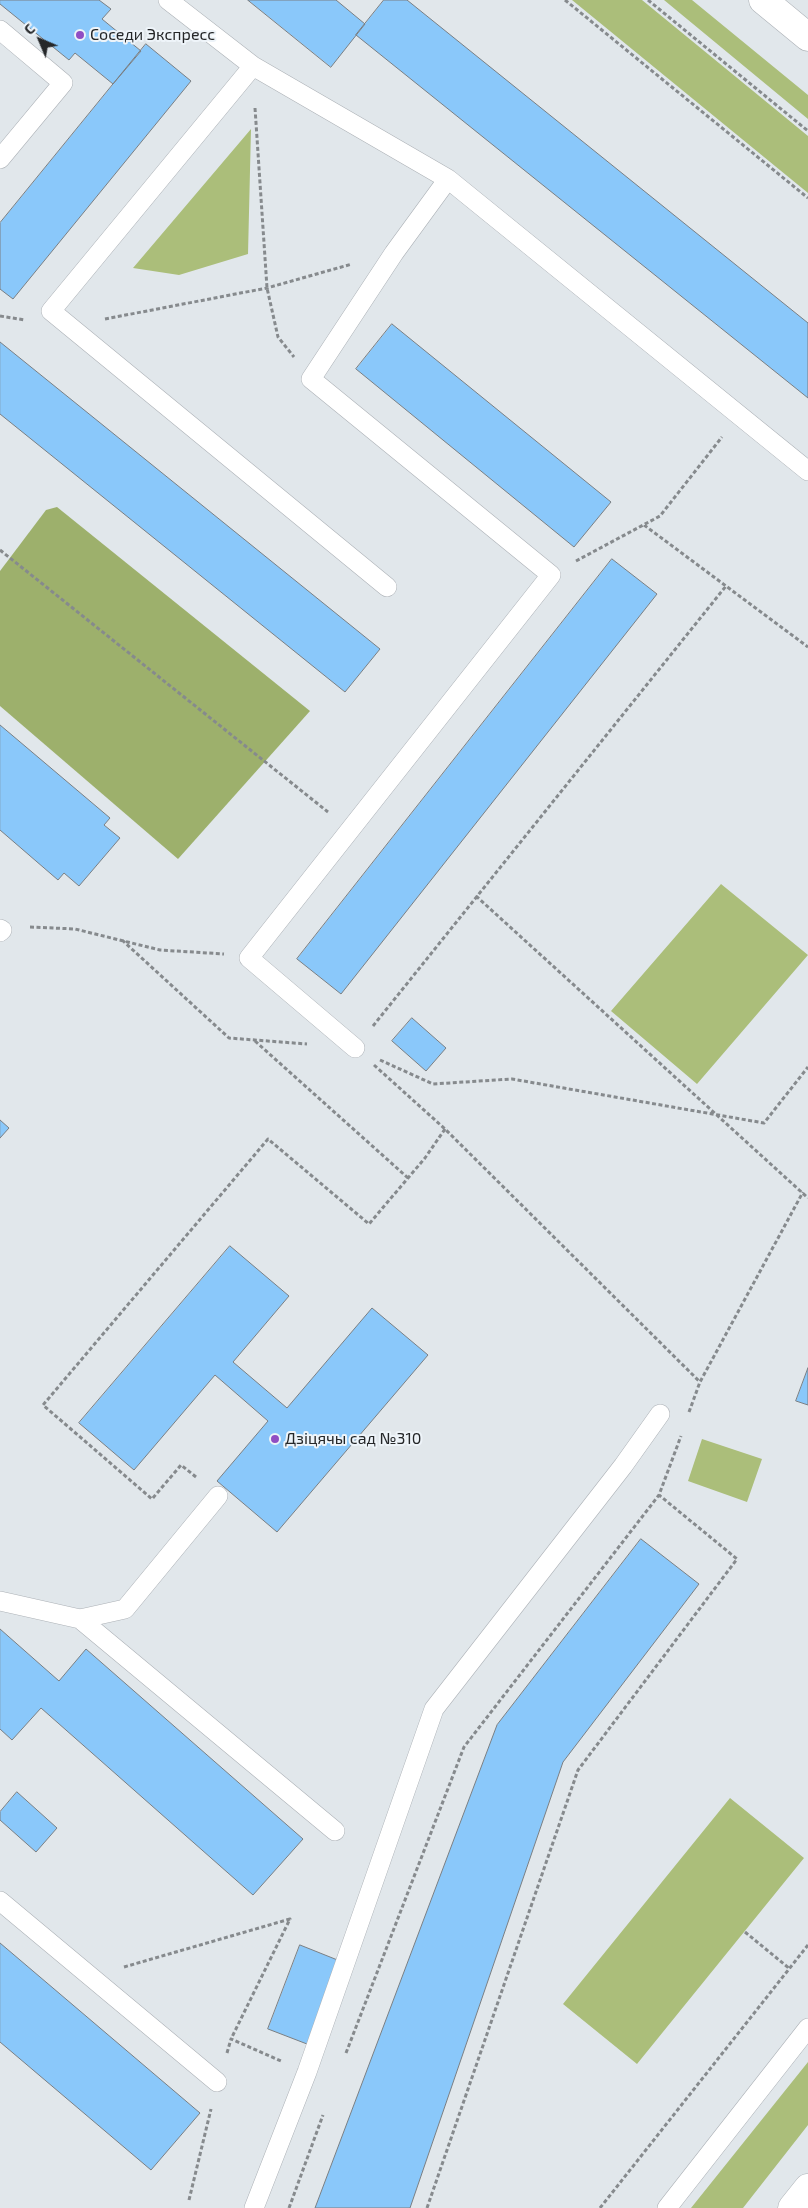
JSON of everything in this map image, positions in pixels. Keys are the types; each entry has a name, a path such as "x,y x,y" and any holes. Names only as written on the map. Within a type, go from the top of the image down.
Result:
{"main road":[{"path":"763,0 808,37"},
{"path":"792,2208 808,2188"}],"lane":[{"path":"168,0 253,66 448,179 808,471"},
{"path":"0,30 63,84 0,159"},
{"path":"253,66 51,311 387,587"},
{"path":"355,1048 249,958 551,575 311,379 394,253 448,179"},
{"path":"254,2208 307,2072 434,1709 624,1466 660,1414"},
{"path":"0,1601 80,1619 125,1610 218,1496"},
{"path":"80,1619 335,1831"},
{"path":"0,1900 217,2082"},
{"path":"667,2208 808,2028"}],"path":[{"path":"565,0 808,198"},
{"path":"648,0 808,131"},
{"path":"253,66 267,288 278,337 311,379"},
{"path":"0,316 71,326 267,288 324,271"},
{"path":"551,575 660,516 710,453"},
{"path":"644,524 808,647"},
{"path":"0,550 350,830"},
{"path":"355,1048 726,586"},
{"path":"476,896 808,1198"},
{"path":"1,930 34,926 75,929 160,950 229,954"},
{"path":"122,940 229,1038 355,1048 433,1084 512,1079 764,1123 808,1067"},
{"path":"254,1040 408,1178"},
{"path":"355,1048 445,1129 700,1382"},
{"path":"218,1496 181,1465 152,1499 42,1405 268,1139 369,1224 408,1178 445,1129"},
{"path":"688,1417 700,1382 803,1192"},
{"path":"346,2054 464,1747 659,1495 681,1434"},
{"path":"427,2208 578,1770 737,1559 659,1495"},
{"path":"92,1977 290,1919 231,2039 217,2082 189,2200"},
{"path":"745,1932 790,1969"},
{"path":"600,2208 808,1945"},
{"path":"231,2039 279,2060"},
{"path":"289,2208 326,2108"}],"green space":[{"path":"572,0 642,0 808,136 808,193"},
{"path":"664,0 692,0 808,95 808,119"},
{"path":"251,129 248,254 179,275 133,268"},
{"path":"57,507 310,711 178,859 0,706 0,571 46,510"},
{"path":"721,884 808,955 697,1084 611,1011"},
{"path":"702,1439 762,1459 747,1502 688,1481"},
{"path":"730,1798 804,1858 637,2064 563,2004"},
{"path":"808,2062 808,2125 743,2208 691,2208"}],"building":[{"name":"Соседи Экспресс","path":"0,0 99,0 111,9 102,19 141,51 113,84 75,53 69,60 0,4"},
{"path":"248,0 336,0 365,24 331,67"},
{"path":"384,0 407,0 808,323 808,398 356,35"},
{"path":"146,44 191,81 13,299 0,289 0,223"},
{"path":"392,324 611,502 574,547 356,369"},
{"path":"0,342 380,649 345,692 0,414"},
{"path":"612,559 657,594 341,994 297,959"},
{"path":"0,725 110,818 104,825 120,838 79,886 64,873 58,880 0,830"},
{"path":"412,1018 446,1048 426,1071 392,1041"},
{"path":"0,1120 9,1128 0,1138"},
{"path":"230,1246 289,1296 233,1362 287,1408 372,1308 428,1355 277,1532 217,1481 268,1421 215,1375 134,1470 79,1423"},
{"path":"808,1368 808,1405 796,1401"},
{"path":"641,1539 699,1584 563,1762 410,2208 315,2208 497,1725"},
{"path":"0,1629 59,1681 86,1649 303,1839 253,1895 41,1708 12,1740 0,1729"},
{"path":"17,1792 57,1828 36,1852 0,1820 0,1812"},
{"path":"0,1943 200,2113 151,2170 0,2042"},
{"path":"300,1945 340,1961 307,2044 268,2029"}],"place":[{"name":"Соседи Экспресс","path":"80,35"},
{"name":"Дзіцячы сад №310","path":"275,1439"}]}
